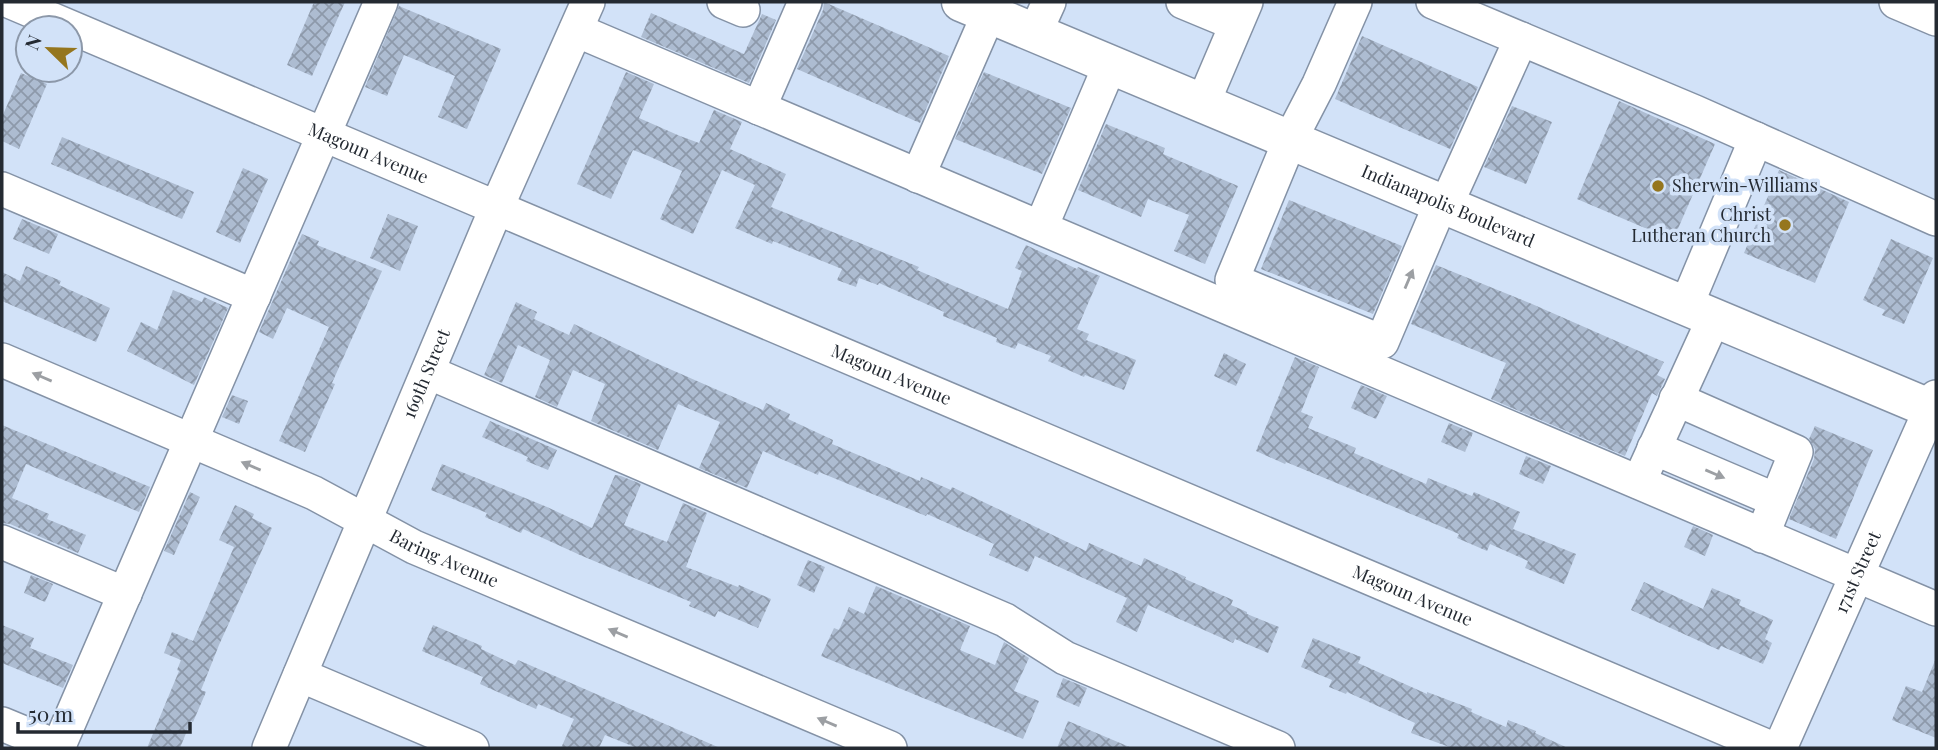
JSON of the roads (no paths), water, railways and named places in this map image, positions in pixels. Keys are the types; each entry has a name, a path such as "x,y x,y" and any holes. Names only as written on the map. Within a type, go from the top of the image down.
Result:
{"main road":[{"name":"Indianapolis Boulevard","path":"975,8 1042,17 1110,65 1700,312 1935,406"}],"street":[{"name":"Magoun Avenue","path":"11,2 1770,748"},
{"path":"2,724 58,748 381,2"},
{"path":"759,107 805,2"},
{"path":"1183,2 1241,13 1203,103"},
{"path":"1354,2 1319,84 1290,140 1231,281 1382,341 1521,39"},
{"path":"1433,2 1756,139 1936,219"},
{"path":"1896,2 1936,19"},
{"path":"918,176 975,8"},
{"path":"577,11 759,107 1936,609"},
{"name":"169th Street","path":"269,748 577,11"},
{"path":"1041,228 1110,65"},
{"path":"1639,482 1676,399 1700,312 1756,139"},
{"path":"2,189 254,296"},
{"name":"Baring Avenue","path":"2,360 314,493 414,547 890,748"},
{"path":"428,372 1004,620 1065,658 1278,748"},
{"path":"1676,399 1796,452 1762,536"},
{"name":"171st Street","path":"1780,748 1935,406"},
{"path":"1654,448 1776,500"},
{"path":"2,542 125,594"},
{"path":"300,675 472,748"}],"place":[{"name":"Sherwin-Williams","path":"1658,186"},
{"name":"Christ Lutheran Church","path":"1785,225"}]}
